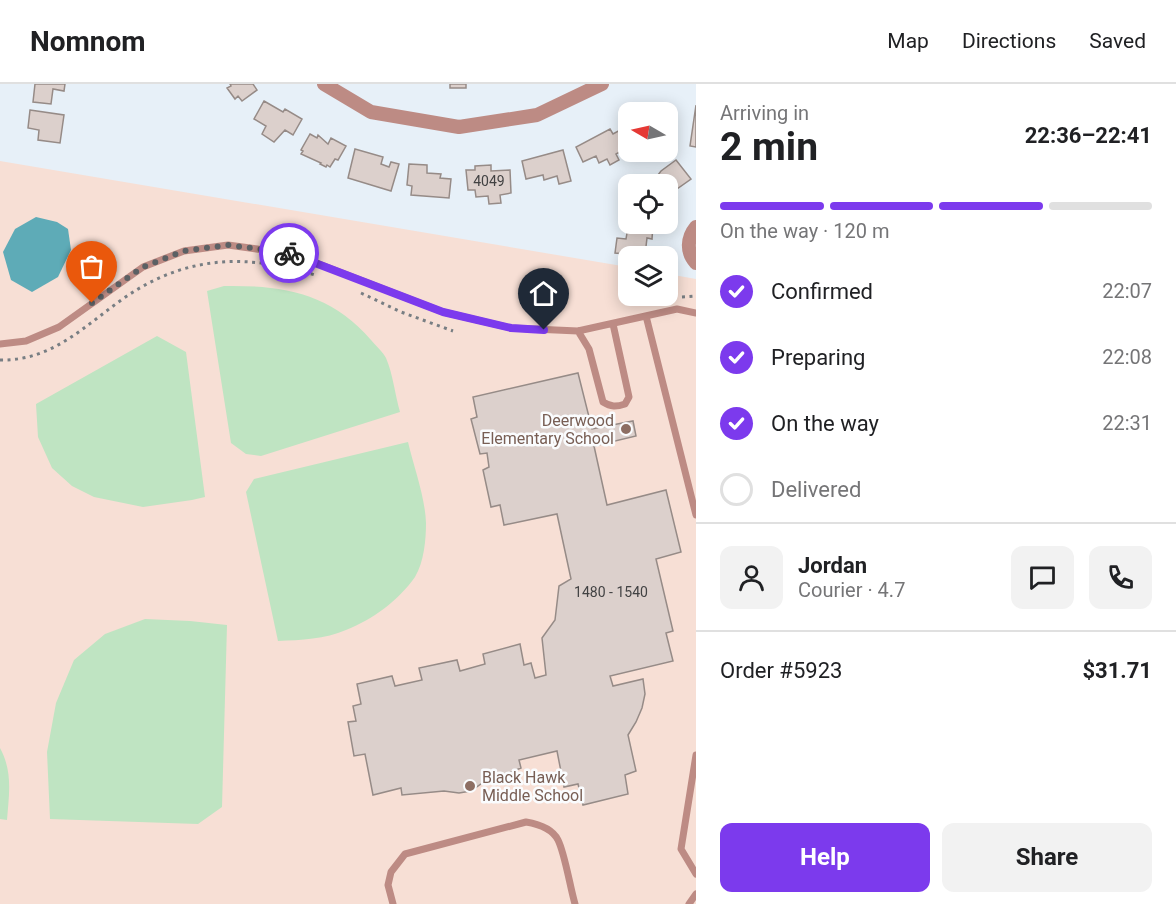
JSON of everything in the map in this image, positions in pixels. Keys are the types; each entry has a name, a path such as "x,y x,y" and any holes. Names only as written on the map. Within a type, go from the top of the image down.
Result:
{"street":[{"path":"324,84 371,112 459,127 537,115 602,84"},
{"path":"696,227 690,235 688,244 689,252 696,263"}],"lane":[{"path":"0,344 27,341 59,327 143,267 184,251 228,245 294,254 443,312 511,328 578,331 677,309 696,313"},
{"path":"646,316 696,515"},
{"path":"578,331 589,349 603,402 609,406 618,406 625,404 629,397 613,324"},
{"path":"696,755 681,849 696,874"},
{"path":"393,904 388,885 392,872 405,854 526,822 548,829 558,839 575,904"},
{"path":"689,904 696,894"}],"path":[{"path":"0,360 17,360 40,354 63,343 143,286 178,270 202,264 256,261 322,278"},
{"path":"353,290 401,312 453,330"},
{"path":"682,297 696,296"}],"shaded area":[{"path":"0,161 618,265 618,306 678,306 678,276 696,279 696,904 0,904"}],"green space":[{"path":"224,286 266,287 304,295 322,302 356,324 385,356 400,412 261,456 246,454 231,443 207,291"},
{"path":"157,336 186,352 205,497 143,507 94,497 72,486 52,468 38,437 36,404"},
{"path":"408,442 421,492 426,523 424,551 415,577 393,601 356,626 321,637 278,641 246,492 254,479"},
{"path":"145,619 227,625 222,807 198,824 50,819 47,752 56,703 74,660 105,634"},
{"path":"0,748 8,774 7,820 0,819"}],"water":[{"path":"36,217 57,222 68,229 71,250 58,277 32,292 11,280 3,252 15,229"}],"building":[{"path":"35,84 65,84 64,91 53,89 51,104 33,102"},
{"path":"230,84 253,84 257,90 242,101 238,96 235,99 227,88 231,86"},
{"path":"450,84 466,84 466,88 450,88"},
{"path":"264,101 283,112 285,109 302,119 293,135 285,130 274,142 262,134 266,126 254,119"},
{"path":"696,105 696,147 690,146"},
{"path":"30,110 64,115 60,143 38,140 39,130 28,128"},
{"path":"610,129 613,134 618,131 618,153 616,154 618,161 610,165 607,159 599,163 596,156 583,162 576,147"},
{"path":"310,134 317,138 318,135 328,144 331,138 346,146 338,160 335,159 330,167 301,154"},
{"path":"355,149 383,157 381,164 389,167 391,162 399,164 391,191 348,178"},
{"path":"563,150 571,181 559,184 557,176 544,180 543,175 526,179 522,161"},
{"path":"673,162 678,162 691,179 678,188 678,174 659,174"},
{"path":"409,164 427,165 427,173 441,174 440,178 451,179 449,198 411,195 412,186 407,185"},
{"path":"491,165 491,171 510,170 511,193 500,195 501,203 489,204 488,196 476,197 475,190 468,190 466,170 475,170 475,166"},
{"path":"627,234 652,234 652,239 647,238 646,246 618,246 618,253 615,253 617,238 626,239"},
{"path":"578,373 592,429 633,421 636,436 594,446 607,505 666,490 681,552 656,559 673,631 666,633 673,661 610,676 613,686 643,679 645,694 642,708 628,735 636,771 625,775 628,794 583,805 578,784 564,787 557,751 519,760 521,768 481,784 471,791 402,795 401,788 373,795 365,754 354,756 348,722 356,721 353,706 361,704 357,684 392,676 395,686 422,680 419,668 457,660 460,671 485,664 483,654 520,644 524,665 531,663 535,678 546,675 542,638 555,620 559,586 571,579 557,514 504,525 500,505 491,507 483,470 489,467 487,453 480,454 471,419 477,417 473,397"}],"way so far":[{"path":"92,303 143,267 184,251 228,245 289,253"}],"place":[{"name":"Deerwood Elementary School","path":"626,429"},
{"name":"Black Hawk Middle School","path":"470,786"}],"route":[{"path":"289,253 443,312 511,328 544,330"}]}
